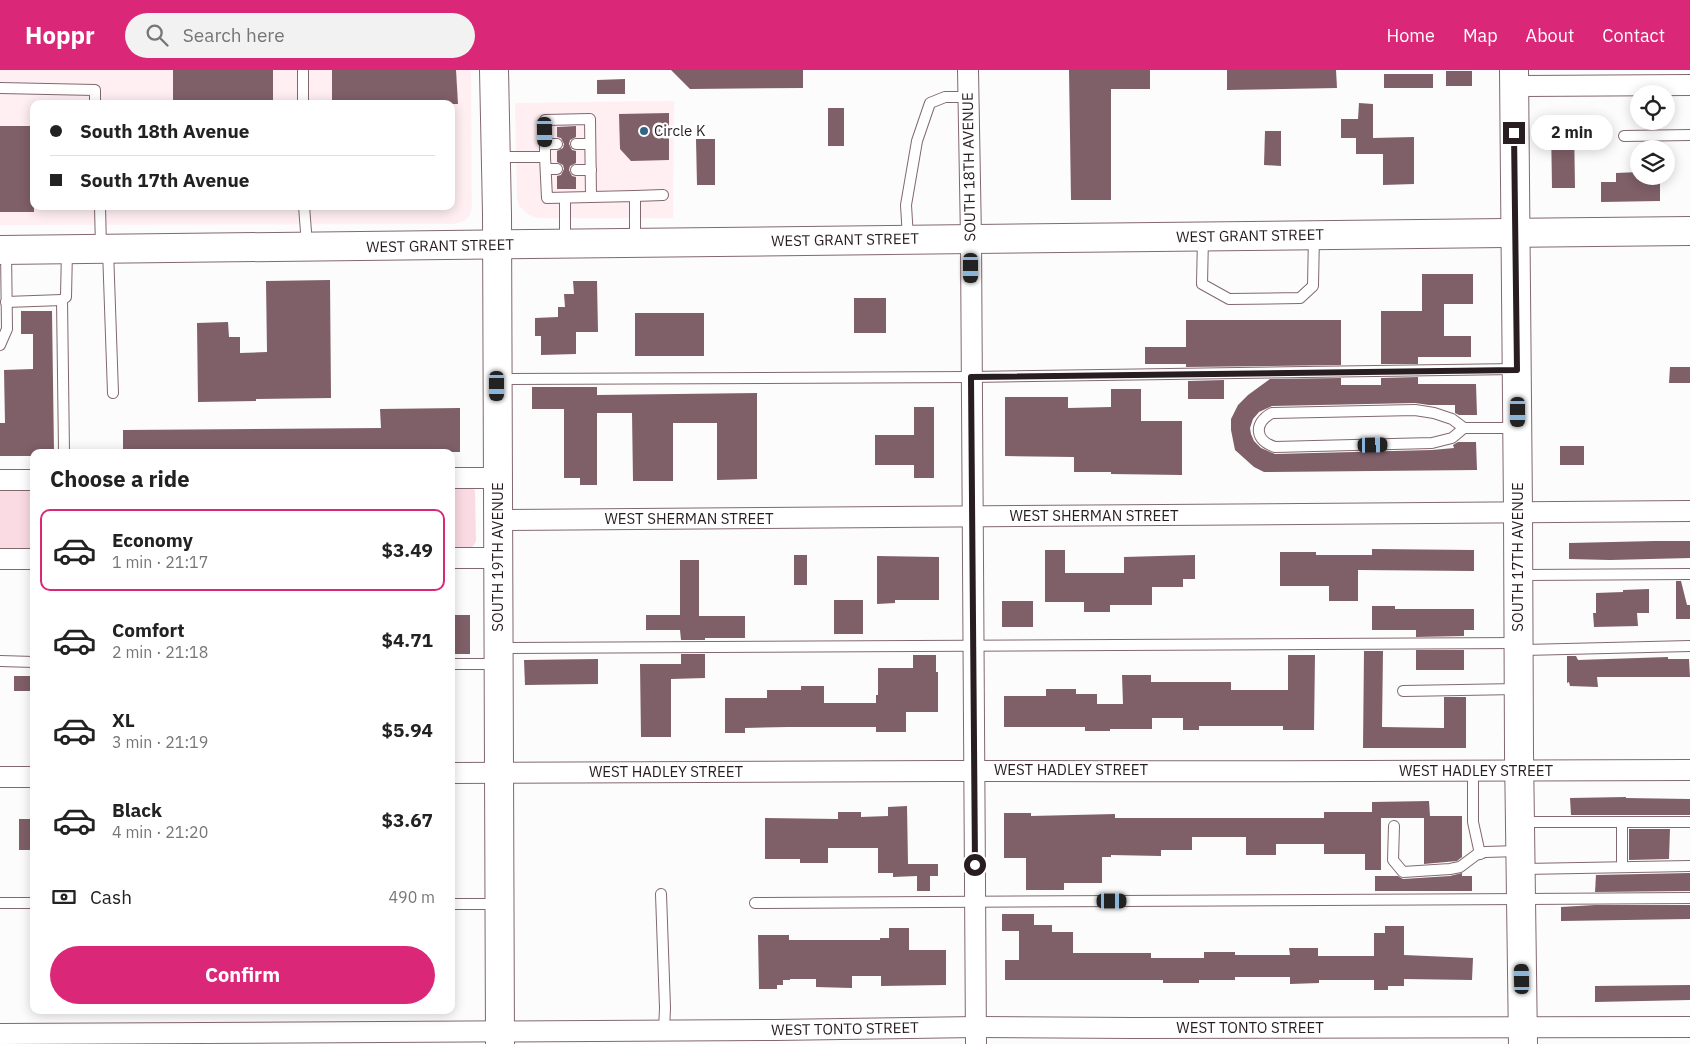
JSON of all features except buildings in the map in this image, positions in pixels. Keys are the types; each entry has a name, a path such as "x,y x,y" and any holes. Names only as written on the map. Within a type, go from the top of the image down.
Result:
{"main road":[{"name":"SOUTH 19TH AVENUE","path":"494,70 497,245 500,1037"},
{"name":"SOUTH 17TH AVENUE","path":"1514,78 1522,1038"},
{"name":"WEST GRANT STREET","path":"3,250 1690,231"}],"street":[{"name":"SOUTH 18TH AVENUE","path":"968,70 971,239 976,1036"},
{"path":"1514,78 1690,85"},
{"path":"455,478 497,478"},
{"path":"0,480 30,480"},
{"name":"WEST SHERMAN STREET","path":"497,520 1690,511"},
{"path":"455,558 497,558"},
{"path":"0,559 30,559"},
{"name":"WEST HADLEY STREET","path":"455,773 974,770 1473,772 1690,770"},
{"path":"0,777 30,777"},
{"name":"WEST TONTO STREET","path":"0,1034 500,1037 664,1030 976,1036 1133,1028 1522,1038 1690,1027"}],"lane":[{"path":"303,70 303,100"},
{"path":"0,88 95,90 95,100"},
{"path":"908,240 906,205 917,141 930,104 945,97 968,97"},
{"path":"591,197 590,119 544,120 547,198 565,198 663,195"},
{"path":"1624,136 1690,136"},
{"path":"545,144 557,144"},
{"path":"576,144 590,144"},
{"path":"496,157 545,157"},
{"path":"546,169 557,169"},
{"path":"576,170 591,170"},
{"path":"635,196 635,243"},
{"path":"565,198 565,244"},
{"path":"100,210 105,249 112,393"},
{"path":"304,210 307,247"},
{"path":"1203,236 1202,284 1229,299 1300,298 1313,286 1314,235"},
{"path":"0,345 7,329 3,250"},
{"path":"6,302 62,300 66,297 67,250"},
{"path":"62,300 64,449"},
{"path":"497,379 971,377 1517,370"},
{"path":"1464,428 1452,438 1432,444 1275,446 1266,444 1260,437 1259,426 1263,418 1272,413 1415,410 1434,413 1452,419 1464,428 1518,428"},
{"path":"1518,575 1690,574"},
{"path":"455,663 498,656 973,645 1690,646"},
{"path":"0,662 30,662"},
{"path":"1403,691 1519,689"},
{"path":"1473,772 1473,822 1480,854"},
{"path":"1520,822 1690,822"},
{"path":"1622,822 1622,867"},
{"path":"1394,826 1393,860 1403,872 1460,867 1485,852 1520,860 1622,867 1690,866"},
{"path":"661,894 664,1030"},
{"path":"755,903 1690,898"},
{"path":"0,903 30,903"},
{"path":"455,904 498,904"}],"shaded area":[{"path":"0,70 471,70 472,207 470,215 464,221 454,224 0,225"},
{"path":"674,101 673,218 538,218 529,215 519,206 517,198 515,103"},
{"path":"455,484 472,486 475,491 476,541 472,547 466,550 455,550"},
{"path":"30,485 30,551 0,550 0,487"}],"place":[{"name":"Circle K","path":"644,131"}],"route":[{"path":"975,865 971,377 1517,370 1514,133"}]}
